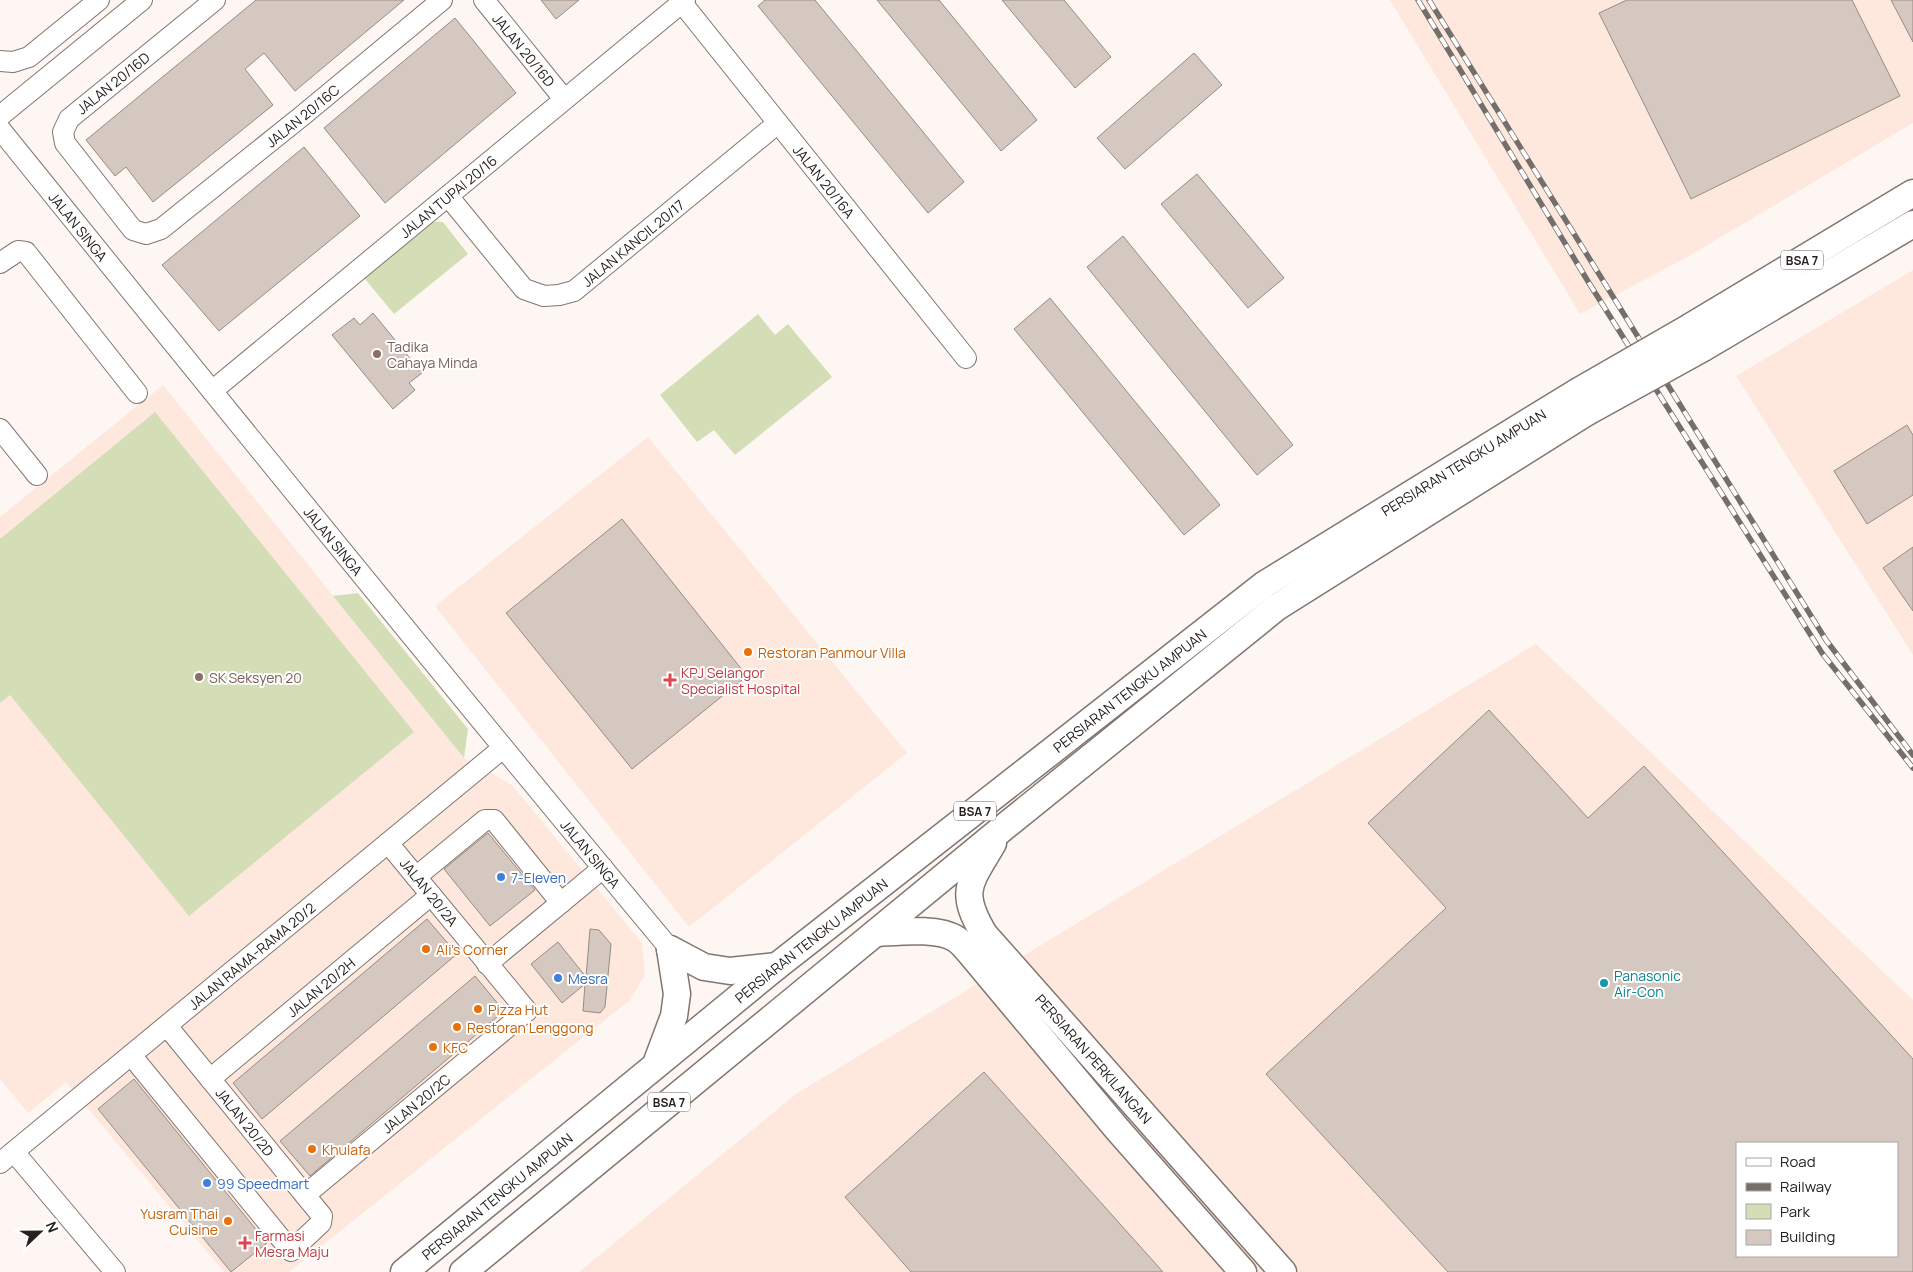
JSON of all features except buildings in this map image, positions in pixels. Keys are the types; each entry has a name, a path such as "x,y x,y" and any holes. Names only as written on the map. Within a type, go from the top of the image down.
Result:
{"main road":[{"name":"PERSIARAN TENGKU AMPUAN","path":"1696,337 1913,193"},
{"name":"PERSIARAN TENGKU AMPUAN","path":"404,1272 777,966 1265,584 1696,337 1913,224"},
{"name":"PERSIARAN TENGKU AMPUAN","path":"462,1272 1277,606 1582,402"},
{"name":"PERSIARAN PERKILANGAN","path":"1003,828 972,880 968,900 973,916 984,934 1283,1272"},
{"path":"876,933 915,931 956,938 1118,1130 1243,1272"},
{"path":"670,949 704,967 730,971 777,966"},
{"path":"655,1065 674,1016 677,994 670,949"}],"street":[{"path":"0,61 13,62 29,57 98,0"},
{"path":"0,116 142,0"},
{"name":"JALAN 20/16D","path":"162,229 146,234 133,230 65,143 63,132 69,119 214,0"},
{"name":"JALAN 20/16C","path":"162,229 442,0"},
{"name":"JALAN 20/16D","path":"484,0 564,100"},
{"name":"JALAN TUPAI 20/16","path":"212,391 683,1"},
{"name":"JALAN 20/16A","path":"683,1 966,358"},
{"name":"JALAN KANCIL 20/17","path":"448,196 524,289 544,296 559,295 574,291 778,123"},
{"name":"JALAN SINGA","path":"0,129 503,748 670,949"},
{"path":"5,258 18,251 26,252 138,393"},
{"path":"0,429 37,475"},
{"name":"JALAN RAMA-RAMA 20/2","path":"7,1157 503,748"},
{"path":"416,877 485,820 494,820 561,903"},
{"name":"JALAN 20/2A","path":"388,843 527,1011"},
{"path":"487,964 603,868"},
{"name":"JALAN 20/2H","path":"210,1079 431,895"},
{"name":"JALAN 20/2C","path":"305,1195 527,1011"},
{"name":"JALAN 20/2D","path":"131,1055 291,1251 323,1219 166,1026"},
{"path":"7,1157 114,1272"}],"shaded area":[{"path":"1390,0 1913,0 1913,123 1689,256 1580,314"},
{"path":"1913,270 1913,655 1736,376"},
{"path":"163,385 464,758 512,785 642,943 645,975 630,1000 289,1272 224,1272 66,1082 28,1113 0,1079 0,517"},
{"name":"KPJ Selangor Specialist Hospital","path":"648,437 907,753 689,927 435,606"},
{"path":"1536,644 1913,1000 1913,1272 579,1272 796,1094"}],"green space":[{"path":"423,221 443,222 468,254 394,314 360,273"},
{"path":"758,314 775,335 788,324 832,377 735,455 714,430 697,442 660,395"},
{"path":"155,412 414,732 189,916 10,695 0,703 0,539"},
{"path":"358,593 468,729 464,758 333,596"}],"railway":[{"path":"1418,0 1589,283 1822,653 1913,768"},
{"path":"1429,0 1826,640 1913,755"}],"place":[{"name":"Tadika Cahaya Minda","path":"377,354"},
{"name":"Restoran Panmour Villa","path":"748,652"},
{"name":"SK Seksyen 20","path":"199,677"},
{"name":"KPJ Selangor Specialist Hospital","path":"670,680"},
{"name":"7-Eleven","path":"501,877"},
{"name":"Ali's Corner","path":"426,949"},
{"name":"Mesra","path":"558,978"},
{"name":"Panasonic Air-Con","path":"1604,983"},
{"name":"Pizza Hut","path":"478,1009"},
{"name":"Restoran Lenggong","path":"457,1027"},
{"name":"KFC","path":"433,1047"},
{"name":"Khulafa","path":"312,1149"},
{"name":"99 Speedmart","path":"207,1183"},
{"name":"Yusram Thai Cuisine","path":"228,1221"},
{"name":"Farmasi Mesra Maju","path":"245,1243"}]}
